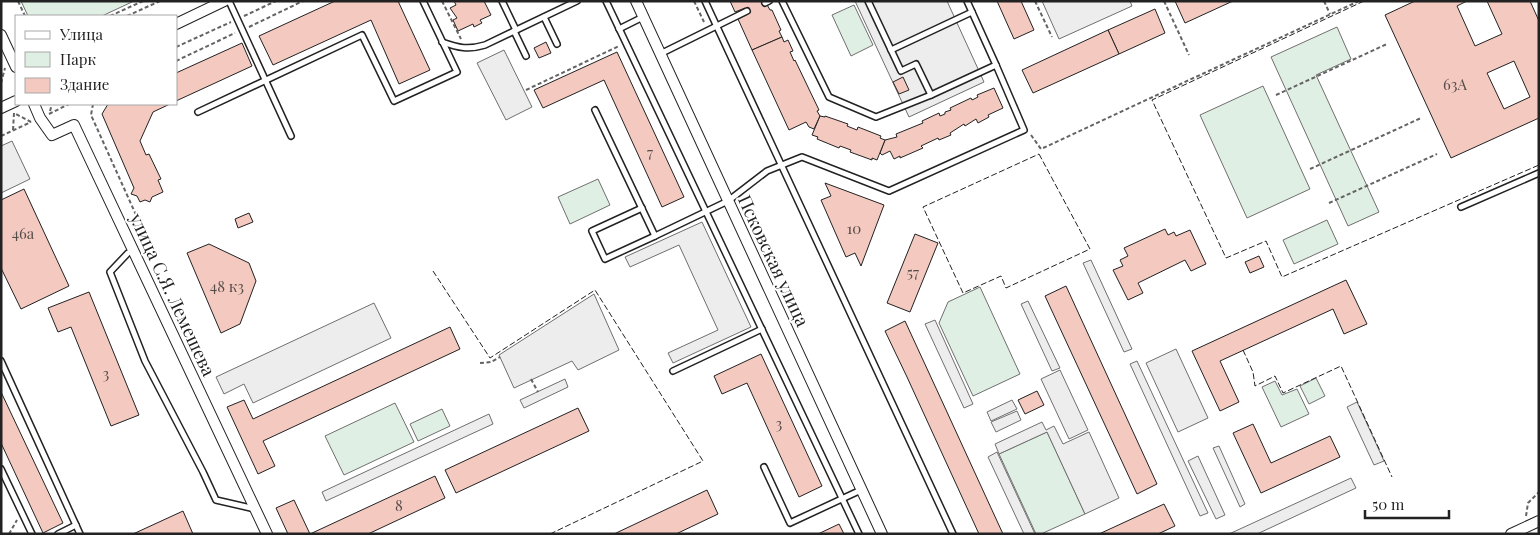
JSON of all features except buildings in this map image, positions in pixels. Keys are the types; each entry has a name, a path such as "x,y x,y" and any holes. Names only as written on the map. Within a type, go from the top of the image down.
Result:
{"street":[{"path":"178,23 224,1"},
{"name":"Псковская улица","path":"636,1 882,534"},
{"path":"1,35 15,65"},
{"path":"1,108 15,101"},
{"name":"улица С.Я. Лемешева","path":"34,105 36,120 52,135 74,125 267,534"},
{"path":"1511,534 1534,523"}],"lane":[{"path":"229,1 291,136"},
{"path":"198,112 362,35 394,102 457,72 423,1"},
{"path":"502,1 526,56"},
{"path":"557,1 561,9"},
{"path":"442,42 458,47 472,48 485,45 577,1"},
{"path":"606,1 859,534"},
{"path":"705,1 953,534"},
{"path":"782,1 829,96 876,117 931,95 996,65"},
{"path":"868,1 901,71 916,64 931,95"},
{"path":"642,208 592,231 605,259 728,201 767,171 802,157 889,191 1024,130 967,1"},
{"path":"660,54 747,11"},
{"path":"891,50 972,12"},
{"path":"544,17 557,44"},
{"path":"619,29 643,17"},
{"path":"595,110 655,236"},
{"path":"1461,207 1539,173"},
{"path":"133,250 110,272 145,361 216,500 255,509"},
{"path":"673,371 762,329"},
{"path":"1,362 80,534"},
{"path":"764,467 790,523 861,490"},
{"path":"1,469 32,534"},
{"path":"58,534 76,525"}],"path":[{"path":"18,1 25,15"},
{"path":"112,15 143,1"},
{"path":"129,15 160,1"},
{"path":"178,46 276,1"},
{"path":"442,1 460,38 469,43"},
{"path":"694,1 708,31"},
{"path":"1035,1 1052,37"},
{"path":"1164,1 1189,55"},
{"path":"1324,1 1330,14"},
{"path":"1024,130 1032,136 1040,148 1359,1"},
{"path":"1276,95 1387,44"},
{"path":"526,90 621,45"},
{"path":"1,82 6,64"},
{"path":"52,105 49,114 67,105"},
{"path":"93,105 90,115 141,226"},
{"path":"13,130 14,113 36,120"},
{"path":"1310,169 1421,118"},
{"path":"1,136 36,120"},
{"path":"1330,203 1437,154"},
{"path":"480,363 491,362 500,357"},
{"path":"531,380 538,392"},
{"path":"1534,523 1526,516 1528,503 1539,492"},
{"path":"9,534 21,511"}],"green space":[{"path":"21,1 134,1 104,15 28,15"},
{"path":"854,5 873,45 851,56 832,15"},
{"path":"1337,27 1351,59 1316,75 1379,212 1348,226 1271,57"},
{"path":"1263,86 1310,189 1247,218 1200,115"},
{"path":"598,179 610,205 570,224 558,197"},
{"path":"1327,220 1338,244 1294,264 1283,240"},
{"path":"980,287 1020,374 973,396 939,323 948,302"},
{"path":"1316,378 1325,396 1309,404 1300,386"},
{"path":"1275,381 1282,395 1297,389 1309,414 1281,427 1262,387"},
{"path":"395,403 414,442 344,475 325,436"},
{"path":"442,409 450,426 418,441 410,424"},
{"path":"1047,432 1085,514 1041,534 1036,534 999,454"}],"shaded area":[{"path":"855,1 947,1 984,82 909,117"},
{"path":"1042,1 1130,1 1132,6 1059,39"},
{"path":"504,50 532,107 506,120 477,63"},
{"path":"12,141 30,179 1,193 1,146"},
{"path":"702,222 751,327 673,363 668,353 718,330 679,245 630,267 625,257"},
{"path":"1091,260 1132,349 1124,352 1083,263"},
{"path":"594,294 619,350 578,370 572,361 514,388 499,355"},
{"path":"1028,301 1060,368 1052,371 1021,304"},
{"path":"374,303 391,338 253,403 244,384 224,394 216,377"},
{"path":"935,320 973,404 964,408 925,324"},
{"path":"1176,349 1208,418 1178,432 1146,363"},
{"path":"1137,361 1208,513 1200,516 1130,364"},
{"path":"1060,370 1088,430 1069,439 1041,379"},
{"path":"565,379 568,387 524,408 520,400"},
{"path":"1012,400 1017,409 991,421 987,412"},
{"path":"1357,402 1384,461 1374,465 1347,407"},
{"path":"1017,411 1021,420 996,432 991,422"},
{"path":"489,414 493,424 326,501 322,492"},
{"path":"1042,422 1046,430 1054,426 1063,444 1089,432 1119,498 1085,514 1047,432 999,454 995,444"},
{"path":"1219,446 1245,504 1240,507 1213,448"},
{"path":"997,452 1035,534 1024,534 988,457"},
{"path":"1198,456 1225,515 1216,519 1188,461"},
{"path":"1351,478 1356,488 1257,534 1229,534"}],"fence":[{"path":"1364,1 1152,100 1226,258 1266,241 1282,277 1539,165"},
{"path":"1039,154 1090,249 1006,288 1001,276 963,293 923,207 1039,154"},
{"path":"433,271 490,358 595,290 703,461 550,534"},
{"path":"1243,350 1253,372 1255,386 1275,376 1283,393 1341,366 1392,477"}]}
